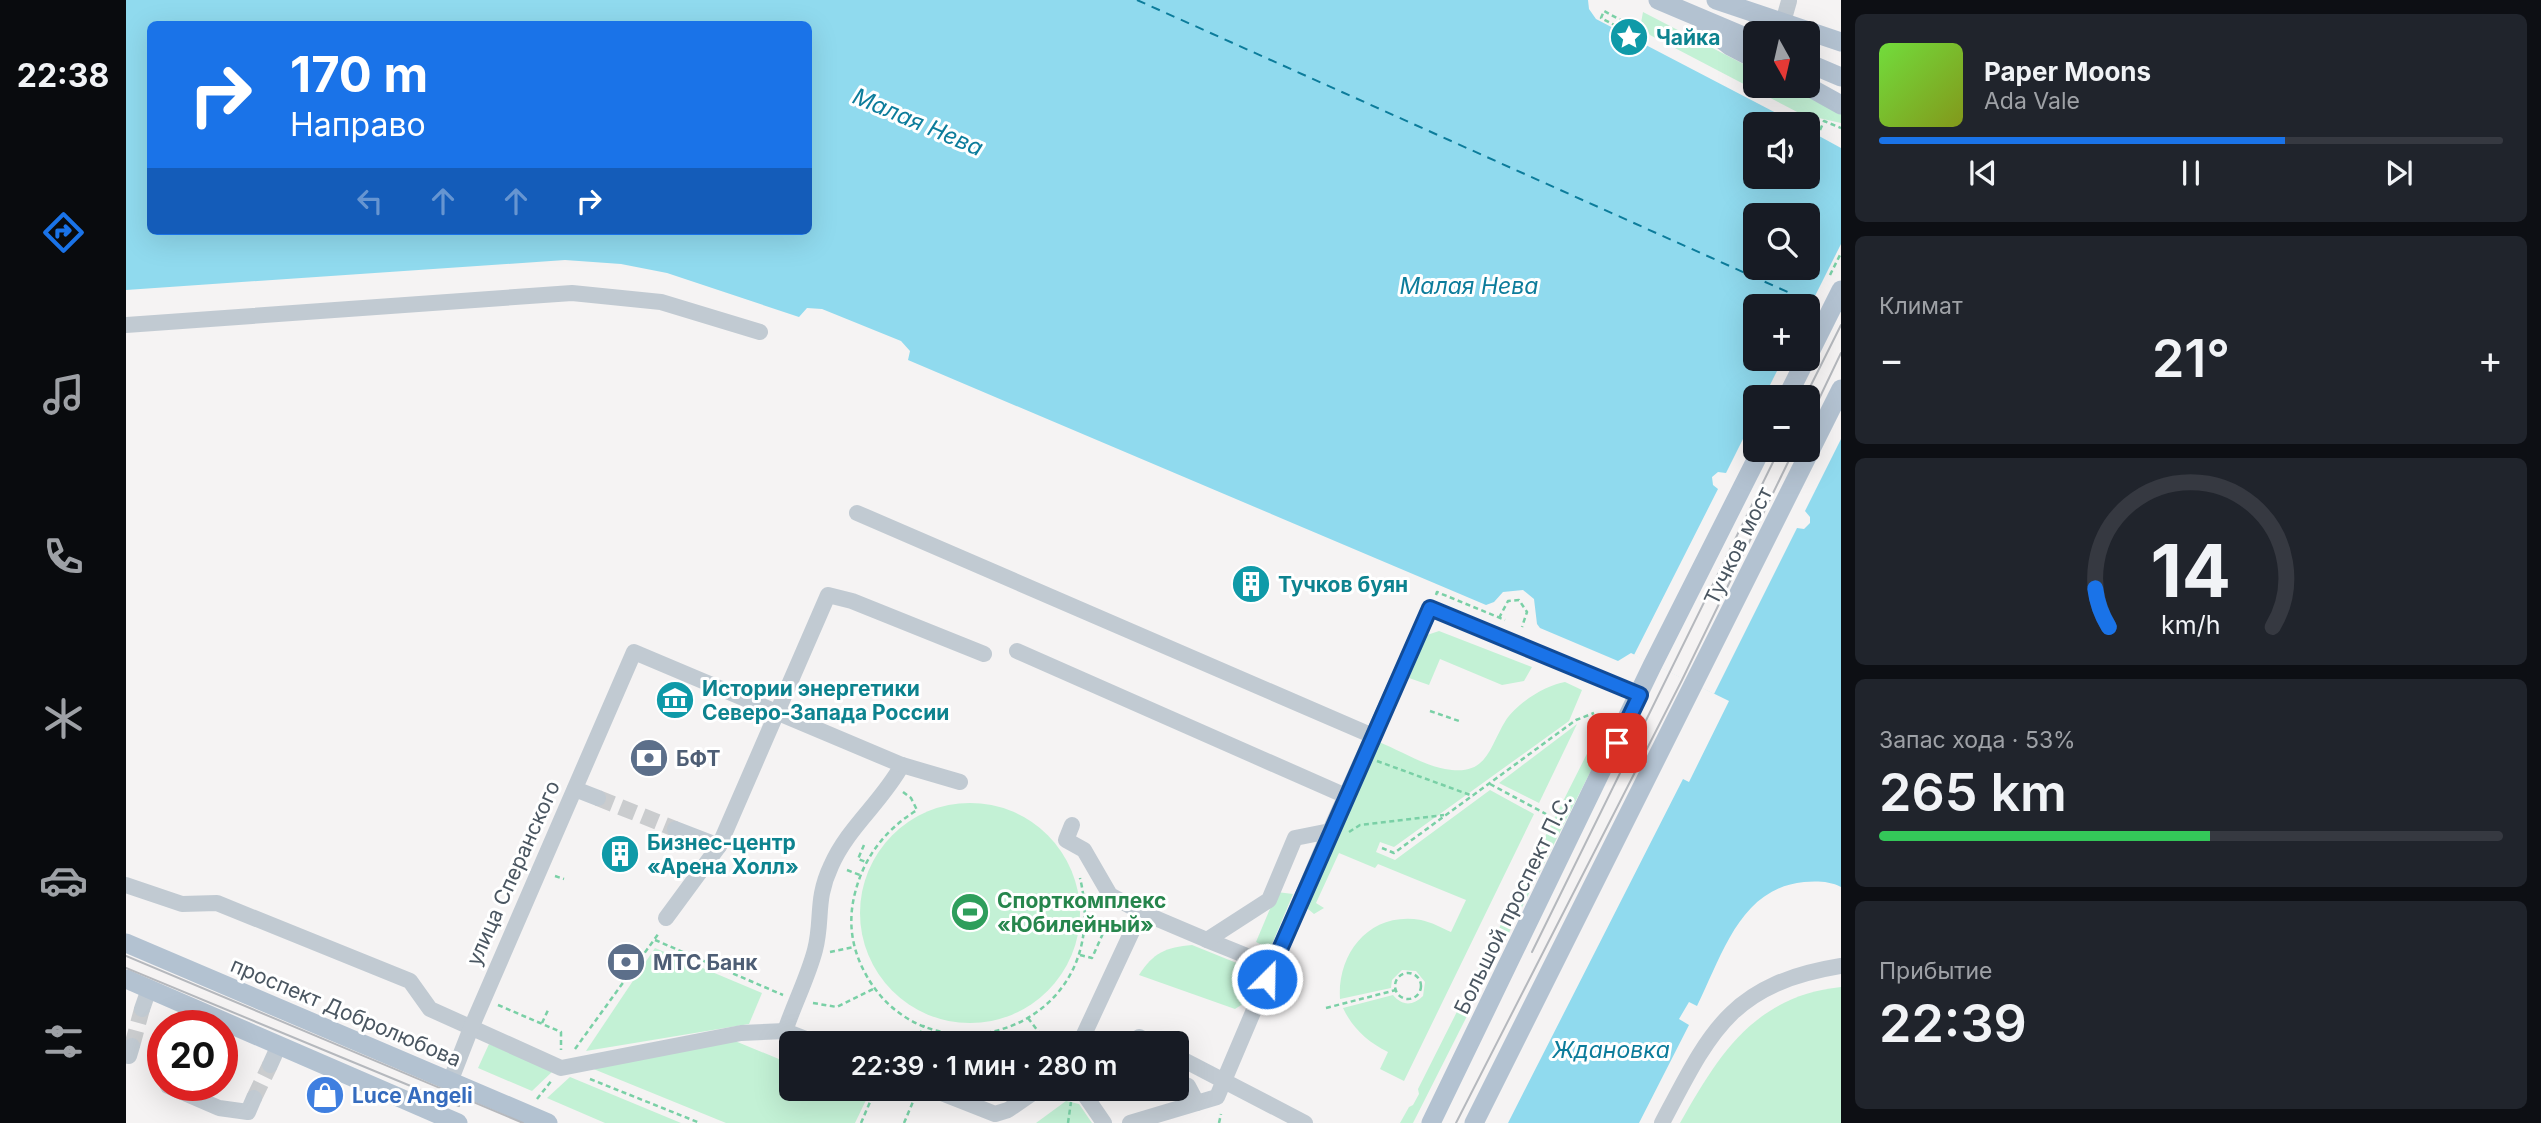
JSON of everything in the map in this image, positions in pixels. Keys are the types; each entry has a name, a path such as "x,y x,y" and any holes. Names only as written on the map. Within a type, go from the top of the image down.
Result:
{"main road":[{"path":"1658,0 1743,36"},
{"path":"1716,0 1780,21"},
{"path":"1689,13 1730,46 1743,53"},
{"path":"1820,35 1841,42"},
{"path":"1820,68 1841,77"},
{"path":"1820,93 1841,104"},
{"path":"1820,331 1841,290"},
{"name":"Тучков мост","path":"1474,1123 1695,687 1841,389"},
{"name":"Тучков мост","path":"1652,666 1755,462"},
{"name":"Большой проспект П.С.","path":"1432,1123 1652,666"},
{"name":"проспект Добролюбова","path":"126,943 548,1123"},
{"path":"126,979 279,1045 434,1118 458,1123"},
{"name":"улица Сперанского","path":"434,1118 450,1082"}],"street":[{"path":"1783,21 1789,1"},
{"path":"126,325 572,293 661,302 760,332"},
{"path":"857,513 1373,736"},
{"path":"666,918 719,846 828,596 852,601 984,654"},
{"path":"1130,1123 1217,1097 1330,831 1430,608 1640,695"},
{"path":"1017,651 1346,796"},
{"name":"улица Сперанского","path":"450,1082 634,652 777,710"},
{"path":"777,710 902,765 960,782"},
{"path":"785,1031 815,950 819,902 831,863 846,838 882,798 902,765"},
{"path":"575,789 598,798"},
{"path":"1072,825 1066,840 1084,850 1110,895 1141,912 1272,966"},
{"path":"675,829 719,846"},
{"path":"1207,940 1269,900 1295,838 1330,831"},
{"path":"126,885 182,904 218,903 410,981 430,1009 561,1068 741,1033 779,1031"},
{"path":"1086,1031 1141,912"},
{"path":"1662,1123 1709,1037 1738,1006 1785,980 1841,966"},
{"path":"142,1009 149,989"},
{"path":"270,1065 279,1045"},
{"path":"1189,1062 1305,1123"},
{"path":"1189,1088 1198,1102"},
{"path":"193,1101 218,1116 248,1112 254,1098"},
{"path":"962,1101 995,1114 1008,1110 1021,1101"},
{"path":"1083,1101 1104,1123"}],"path":[{"path":"1624,30 1601,18 1604,11 1626,23"},
{"path":"1820,130 1825,121 1841,128"},
{"path":"1499,618 1508,601 1519,600 1527,612 1522,627"},
{"path":"1430,711 1459,721"},
{"path":"1382,848 1394,853 1576,720 1594,713"},
{"path":"1364,756 1473,796"},
{"path":"1490,784 1546,814"},
{"path":"911,798 917,810 892,827 866,862 860,875 851,918 854,947 875,988 897,1010 924,1025 949,1031"},
{"path":"1323,848 1360,825 1448,814"},
{"path":"860,854 858,859 866,862"},
{"path":"849,871 860,875"},
{"path":"552,875 564,878"},
{"path":"986,1031 1028,1018 1061,991 1080,955 1087,920 1080,878 1086,877"},
{"path":"537,1099 655,940 666,918"},
{"path":"1080,955 1092,958 1108,922"},
{"path":"655,940 796,1000"},
{"path":"831,952 854,947"},
{"path":"1408,973 1418,979 1420,985 1416,996 1404,998 1396,990 1397,978 1408,973"},
{"path":"831,1006 837,1007 875,988"},
{"path":"1326,1008 1396,990"},
{"path":"497,1005 561,1032 561,1068"},
{"path":"542,1023 549,1008"},
{"path":"1028,1018 1037,1031"},
{"path":"921,1031 924,1025"},
{"path":"561,1068 700,1123"},
{"path":"861,1123 870,1101"},
{"path":"904,1123 913,1101"},
{"path":"1068,1123 1074,1101"}],"green space":[{"path":"1643,12 1743,64 1743,84 1650,35 1641,23"},
{"path":"1770,98 1810,98 1841,114 1841,123 1820,118 1820,112 1797,112"},
{"path":"1439,631 1532,667 1524,681 1502,685 1440,659 1429,685 1409,678 1427,635"},
{"path":"1565,682 1582,690 1569,721 1394,847 1380,842 1376,852 1395,860 1490,790 1534,814 1404,1081 1380,1069 1388,1052 1362,1034 1343,1008 1393,995 1404,1003 1411,1003 1423,996 1425,982 1416,971 1402,970 1392,980 1391,988 1340,999 1344,966 1360,939 1386,922 1421,920 1451,932 1466,900 1378,864 1375,868 1339,853 1316,903 1324,908 1314,914 1308,909 1308,902 1379,742 1437,767 1470,769 1485,758 1506,720 1517,707 1541,691"},
{"path":"1605,718 1615,723 1413,1123 1400,1123 1419,1094 1418,1089"},
{"path":"1577,724 1539,803 1499,783"},
{"name":"Спорткомплекс «Юбилейный»","path":"959,803 981,803 1012,811 1031,821 1048,835 1062,852 1072,871 1080,913 1072,955 1062,974 1048,991 1031,1005 1012,1015 981,1023 959,1023 918,1010 900,998 885,983 868,955 860,924 860,902 873,861 885,843 900,828 928,811"},
{"path":"1277,892 1293,894 1270,949 1256,942"},
{"path":"1192,945 1259,972 1249,1000 1235,1009 1139,975 1155,956 1175,947"},
{"path":"655,948 762,993 749,1024 586,1051"},
{"path":"1841,987 1841,1123 1680,1123 1725,1052 1743,1032 1785,1002"},
{"path":"735,1041 779,1059 779,1101 866,1101 855,1123 726,1123 591,1068"},
{"path":"489,1044 554,1070 532,1091 478,1068"},
{"path":"570,1077 681,1123 605,1123 547,1098"},
{"path":"1066,1101 1079,1104 1092,1123 1036,1123"}],"water":[{"name":"Малая Нева","path":"126,0 1588,0 1589,9 1596,19 1774,112 1743,112 1743,189 1820,189 1820,137 1841,148 1841,887 1828,883 1804,882 1782,887 1764,897 1749,911 1725,946 1697,1006 1689,1002 1679,1019 1689,1025 1639,1123 1508,1123 1683,779 1689,782 1729,701 1631,653 1618,661 1540,628 1537,624 1534,599 1523,590 1503,592 1494,602 1486,605 908,360 910,351 901,341 822,309 807,308 799,317 667,273 621,264 565,260 126,290"}],"pier":[{"path":"1841,244 1841,439 1805,511 1810,517 1810,523 1804,529 1797,528 1714,694 1634,655 1718,489 1713,485 1712,477 1718,472 1726,473 1743,439 1743,462 1820,462 1820,385 1770,385 1777,371 1820,371 1820,294 1816,294"}],"ferry route":[{"path":"1137,0 1821,307"}],"tunnel":[{"path":"598,798 675,829"},
{"path":"132,1046 142,1009"},
{"path":"254,1098 270,1065"}],"tram line":[{"path":"1811,385 1841,325"},
{"path":"1820,397 1841,353"},
{"path":"1532,952 1773,462"},
{"path":"1456,1123 1682,680 1788,462"},
{"path":"126,956 523,1123"},
{"path":"126,968 459,1106"}],"place":[{"name":"Чайка","path":"1629,37"},
{"name":"Тучков буян","path":"1251,584"},
{"name":"Истории энергетики Северо-Запада России","path":"675,700"},
{"name":"БФТ","path":"649,758"},
{"name":"Бизнес-центр «Арена Холл»","path":"620,854"},
{"name":"Спорткомплекс «Юбилейный»","path":"970,912"},
{"name":"МТС Банк","path":"626,962"},
{"name":"Luce Angeli","path":"325,1095"}],"route":[{"path":"1267,979 1430,608 1640,695 1617,743"}],"water label":[{"name":"Ждановка","path":"1611,1050"}]}
